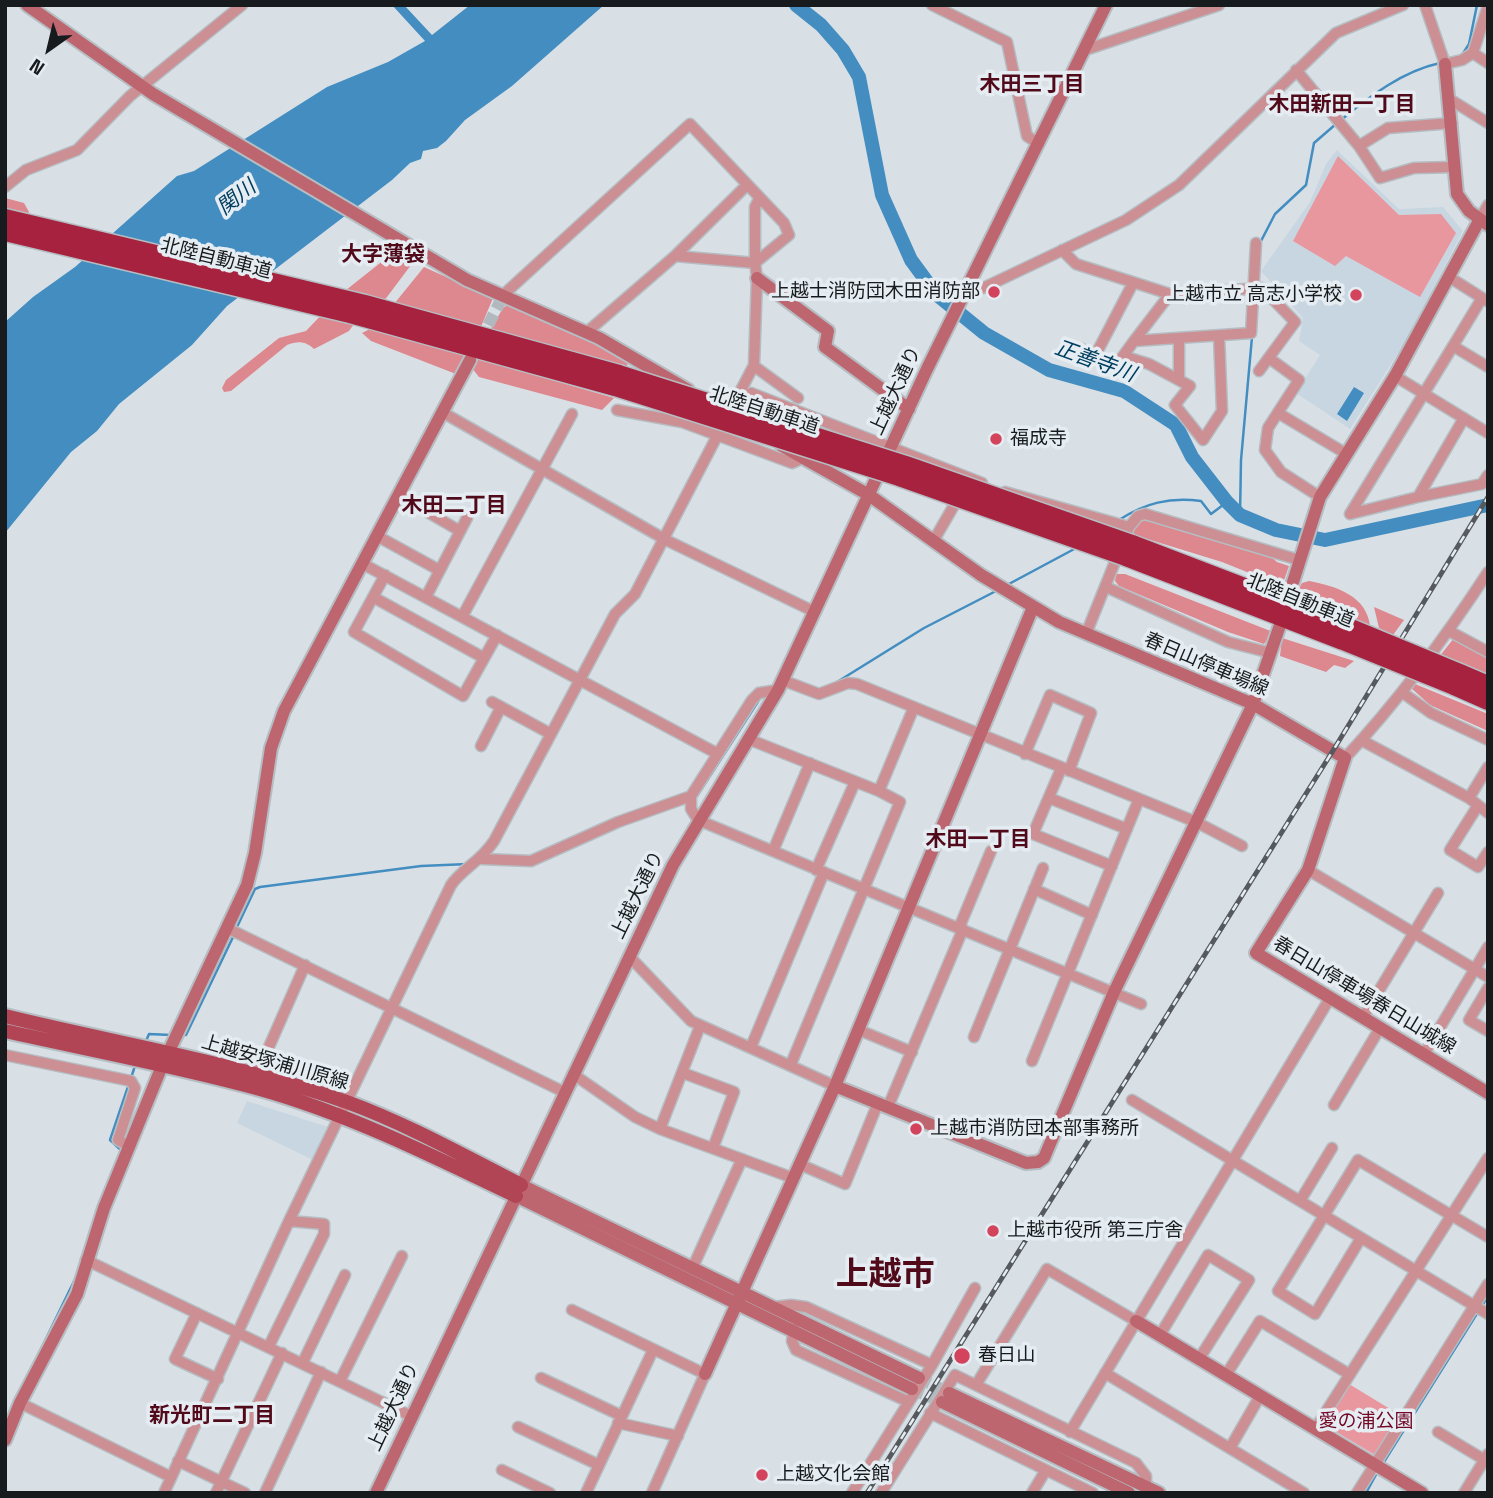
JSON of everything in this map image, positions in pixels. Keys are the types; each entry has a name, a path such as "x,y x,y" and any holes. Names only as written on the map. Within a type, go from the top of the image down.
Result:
{"highway":[{"name":"北陸自動車道","path":"7,223 365,304 906,465 1129,543 1457,680 1488,701"},
{"name":"北陸自動車道","path":"7,223 617,381"},
{"name":"北陸自動車道","path":"1457,680 1488,685"}],"main road":[{"name":"上越安塚浦川原線","path":"5,1016 261,1090 343,1109"},
{"name":"上越安塚浦川原線","path":"5,1031 257,1074 343,1109 417,1148 518,1190"}],"street":[{"name":"春日山停車場線","path":"27,5 153,94 467,280 501,299 587,332 869,495 981,575 1033,607 1086,634 1253,704 1345,758"},
{"path":"5,187 26,170 77,150 141,86 242,5"},
{"path":"932,5 1007,42 1027,136 1039,144"},
{"path":"966,293 1106,5"},
{"path":"1085,50 1219,5"},
{"path":"966,293 983,288 1126,220 1179,185 1336,33 1402,5"},
{"path":"1425,5 1444,60 1451,100 1453,167 1457,194 1469,211 1484,222"},
{"path":"1444,60 1462,60 1473,53 1487,5"},
{"path":"1473,53 1488,63"},
{"path":"1296,70 1359,146 1380,178 1414,168 1453,167"},
{"path":"1451,100 1488,123"},
{"path":"1359,146 1388,128 1451,123"},
{"path":"501,299 690,124 784,223 789,235 755,263 675,256"},
{"path":"587,332 675,256 746,186"},
{"path":"164,1493 289,1221 451,886 460,875 482,859 615,614 635,594 666,540 754,366 757,278 755,207 759,199"},
{"path":"1293,582 1320,497 1395,376 1449,276 1484,222 1488,205"},
{"path":"1134,341 1180,340 1251,333 1256,243"},
{"path":"1062,250 1076,264 1132,285 1150,285 1170,294 1252,286 1262,288 1295,323 1259,372"},
{"path":"1449,276 1485,299 1423,392 1350,514 1482,484 1488,475"},
{"path":"757,278 828,331 825,348 909,409"},
{"path":"1095,356 1132,285"},
{"name":"上越大通り","path":"376,1493 630,957 698,820 780,685 890,448 966,293"},
{"path":"1082,349 1114,367 1170,294"},
{"path":"1124,356 1189,386 1175,405 1203,440 1222,411 1219,336"},
{"path":"1179,380 1180,340"},
{"path":"1453,346 1488,367"},
{"path":"1269,358 1299,380 1268,428 1265,450 1281,472 1320,497"},
{"path":"5,1440 19,1403 77,1294 104,1208 164,1060 229,929 247,885 256,853 276,729 470,360"},
{"path":"754,366 798,398"},
{"path":"1395,376 1488,433"},
{"path":"736,404 751,393 1129,543"},
{"path":"617,410 682,422 792,463 803,458"},
{"path":"442,412 666,540 815,612"},
{"path":"1278,413 1345,453"},
{"path":"462,617 572,414"},
{"path":"1418,497 1464,418"},
{"path":"934,540 970,478"},
{"path":"398,495 460,531"},
{"path":"1086,634 1105,587 1129,543 1138,516 1145,514 1301,554"},
{"path":"425,597 467,518"},
{"path":"377,536 439,570"},
{"path":"363,564 718,754"},
{"path":"1488,572 1403,693 1345,758 1308,870 1488,977"},
{"path":"385,575 354,632 463,696 497,635"},
{"path":"1105,587 1228,642 1271,653"},
{"path":"373,597 484,658"},
{"path":"652,1493 835,1086 1033,607"},
{"path":"630,957 678,1008 700,1026 791,1063 835,1086 1026,1163 1038,1162 1048,1153 1114,992 1253,704 1280,625"},
{"path":"1449,631 1488,652"},
{"path":"1141,1004 698,820 691,809 691,796 752,700 760,693 780,685 819,694 848,683 857,684 1196,822 1242,846"},
{"path":"1403,693 1431,713 1488,740"},
{"path":"1024,754 1050,695 1091,713 1033,834 1112,866"},
{"path":"481,746 496,704 551,734"},
{"path":"879,792 914,707"},
{"path":"748,739 900,802 791,1063"},
{"path":"1361,740 1469,799 1488,813"},
{"path":"773,851 810,763"},
{"path":"1469,799 1488,767"},
{"path":"751,1047 855,782"},
{"path":"482,859 531,861 618,822 691,796"},
{"path":"1049,797 1127,829"},
{"path":"1032,1060 1139,799"},
{"path":"1477,807 1450,850 1478,867 1488,852"},
{"path":"799,1164 845,1184 912,1052 991,850"},
{"path":"974,1037 1042,868"},
{"name":"春日山停車場春日山城線","path":"1308,870 1256,953 1488,1093"},
{"path":"1034,889 1092,915"},
{"path":"1363,1017 1438,893"},
{"path":"229,929 564,1092"},
{"path":"1424,1054 1488,947"},
{"path":"257,1074 305,965"},
{"path":"1488,988 1469,1020 1488,1031"},
{"path":"1070,1432 1330,998"},
{"path":"660,1129 700,1026"},
{"path":"1334,1105 1380,1028"},
{"path":"859,1030 912,1052"},
{"path":"5,1055 131,1081 135,1088 118,1140 130,1147"},
{"path":"683,1073 734,1092 713,1148"},
{"path":"573,1074 635,1117 660,1129 793,1178"},
{"path":"1132,1100 1488,1314"},
{"path":"1300,1201 1332,1148"},
{"path":"1315,1429 1488,1158"},
{"path":"692,1269 742,1159"},
{"path":"1361,1238 1315,1314 1278,1291 1358,1160 1488,1237"},
{"path":"518,1190 692,1269 741,1297 794,1329 916,1383 774,1307 741,1297 518,1190"},
{"path":"268,1346 324,1234 324,1224 289,1221"},
{"path":"1160,1335 1208,1255 1249,1280 1199,1359"},
{"path":"340,1381 402,1256"},
{"path":"86,1261 303,1362 411,1416"},
{"path":"976,1385 1047,1269 1422,1493"},
{"path":"303,1362 345,1275"},
{"path":"1357,1493 1373,1463 1488,1284"},
{"path":"852,1493 932,1365 975,1288"},
{"path":"774,1307 799,1304 932,1365"},
{"path":"572,1310 705,1374"},
{"path":"197,1313 175,1359 218,1378"},
{"path":"1226,1375 1260,1321 1349,1374"},
{"path":"794,1329 792,1341 796,1350 909,1402"},
{"path":"586,1493 653,1350"},
{"path":"216,1493 282,1353"},
{"path":"265,1493 321,1372"},
{"path":"1105,1373 1304,1493"},
{"path":"881,1493 956,1375 1136,1463 1146,1476 1146,1486"},
{"path":"541,1378 620,1419 678,1436"},
{"path":"1230,1448 1260,1395"},
{"path":"1129,1493 945,1397 1159,1493"},
{"path":"19,1403 171,1477"},
{"path":"930,1413 1093,1493"},
{"path":"517,1427 599,1465"},
{"path":"1438,1432 1487,1458 1465,1493"},
{"path":"178,1461 244,1493"},
{"path":"502,1470 536,1490 550,1493"},
{"path":"1032,1493 1046,1470"}],"shaded area":[{"name":"上越市立 高志小学校","path":"1337,150 1399,209 1443,207 1463,231 1405,342 1350,429 1296,393 1320,355 1299,341 1303,318 1261,271 1310,202 1326,164"},
{"path":"5,198 24,203 29,212 26,216 5,212"},
{"path":"399,248 417,257 381,305 341,294"},
{"path":"424,267 493,298 480,329 394,304"},
{"path":"509,304 624,358 628,363 625,372 489,332 503,308"},
{"path":"325,311 356,321 349,331 314,349 301,342 287,345 231,391 224,392 222,388 226,380 279,338 306,331"},
{"path":"370,329 466,355 456,374 371,341 362,333"},
{"path":"476,358 614,398 602,410 479,377 471,367"},
{"path":"1149,519 1269,555 1277,562 1289,566 1282,586 1222,562 1131,534 1140,520"},
{"path":"1116,574 1125,574 1273,632 1264,644 1228,632 1119,586 1115,581"},
{"path":"1309,581 1349,594 1363,607 1370,626 1297,592 1302,583"},
{"path":"1374,607 1404,620 1393,635 1379,628"},
{"path":"1282,638 1354,661 1345,668 1334,665 1326,672 1280,656"},
{"path":"1454,638 1488,658 1488,678 1439,657"},
{"path":"1415,684 1488,714 1488,731 1430,705 1410,687"},
{"path":"247,1101 331,1128 315,1161 237,1123"}],"green space":[{"path":"1338,156 1399,215 1441,214 1456,233 1420,297 1346,256 1335,266 1293,241"},
{"name":"愛の浦公園","path":"1349,1384 1400,1415 1375,1455 1328,1427 1327,1420"}],"water":[{"name":"関川","path":"392,5 404,5 432,35 470,5 604,5 512,86 465,120 446,141 437,148 423,151 421,159 410,163 392,180 227,306 192,345 119,404 97,431 71,452 5,533 5,322 33,297 75,267 177,176 194,171 327,87 388,62 425,41"},
{"path":"1354,387 1364,393 1347,421 1337,414"}],"waterway":[{"name":"正善寺川","path":"796,5 821,25 843,50 859,77 882,195 911,260 936,294 984,333 1049,370 1124,391 1176,425 1192,457 1227,502 1240,515 1276,530 1325,540 1488,505"},
{"path":"1462,55 1469,44 1477,5"},
{"path":"1341,120 1400,78 1440,63"},
{"path":"1260,243 1275,214 1306,185 1314,143 1336,124"},
{"path":"1240,515 1241,460 1252,337"},
{"path":"1119,520 1148,505 1168,501 1201,501 1211,514 1227,502"},
{"path":"1007,585 1078,547"},
{"path":"837,682 924,628 998,590"},
{"path":"693,798 697,796 759,700"},
{"path":"236,929 255,889 260,887 421,866 468,864"},
{"path":"181,1035 186,1035 234,935"},
{"path":"146,1041 149,1034 171,1035"},
{"path":"122,1151 110,1140 136,1063"},
{"path":"5,1423 77,1275"},
{"path":"1382,1465 1488,1296"},
{"path":"1366,1493 1378,1471"}],"tunnel":[{"path":"480,341 500,302"},
{"path":"919,1378 949,1393"},
{"path":"912,1389 942,1402"}],"railway":[{"path":"867,1493 1334,749 1488,497"}],"place":[{"name":"上越士消防団木田消防部","path":"994,292"},
{"name":"上越市立 高志小学校","path":"1356,295"},
{"name":"福成寺","path":"996,439"},
{"name":"上越市消防団本部事務所","path":"916,1129"},
{"name":"上越市役所 第三庁舎","path":"993,1231"},
{"name":"春日山","path":"962,1356"},
{"name":"上越文化会館","path":"762,1475"}],"district":[{"name":"木田三丁目","path":"1032,85"},
{"name":"木田新田一丁目","path":"1342,105"},
{"name":"大字薄袋","path":"383,255"},
{"name":"木田二丁目","path":"454,506"},
{"name":"木田一丁目","path":"978,840"},
{"name":"上越市","path":"885,1276"},
{"name":"新光町二丁目","path":"212,1416"}]}
